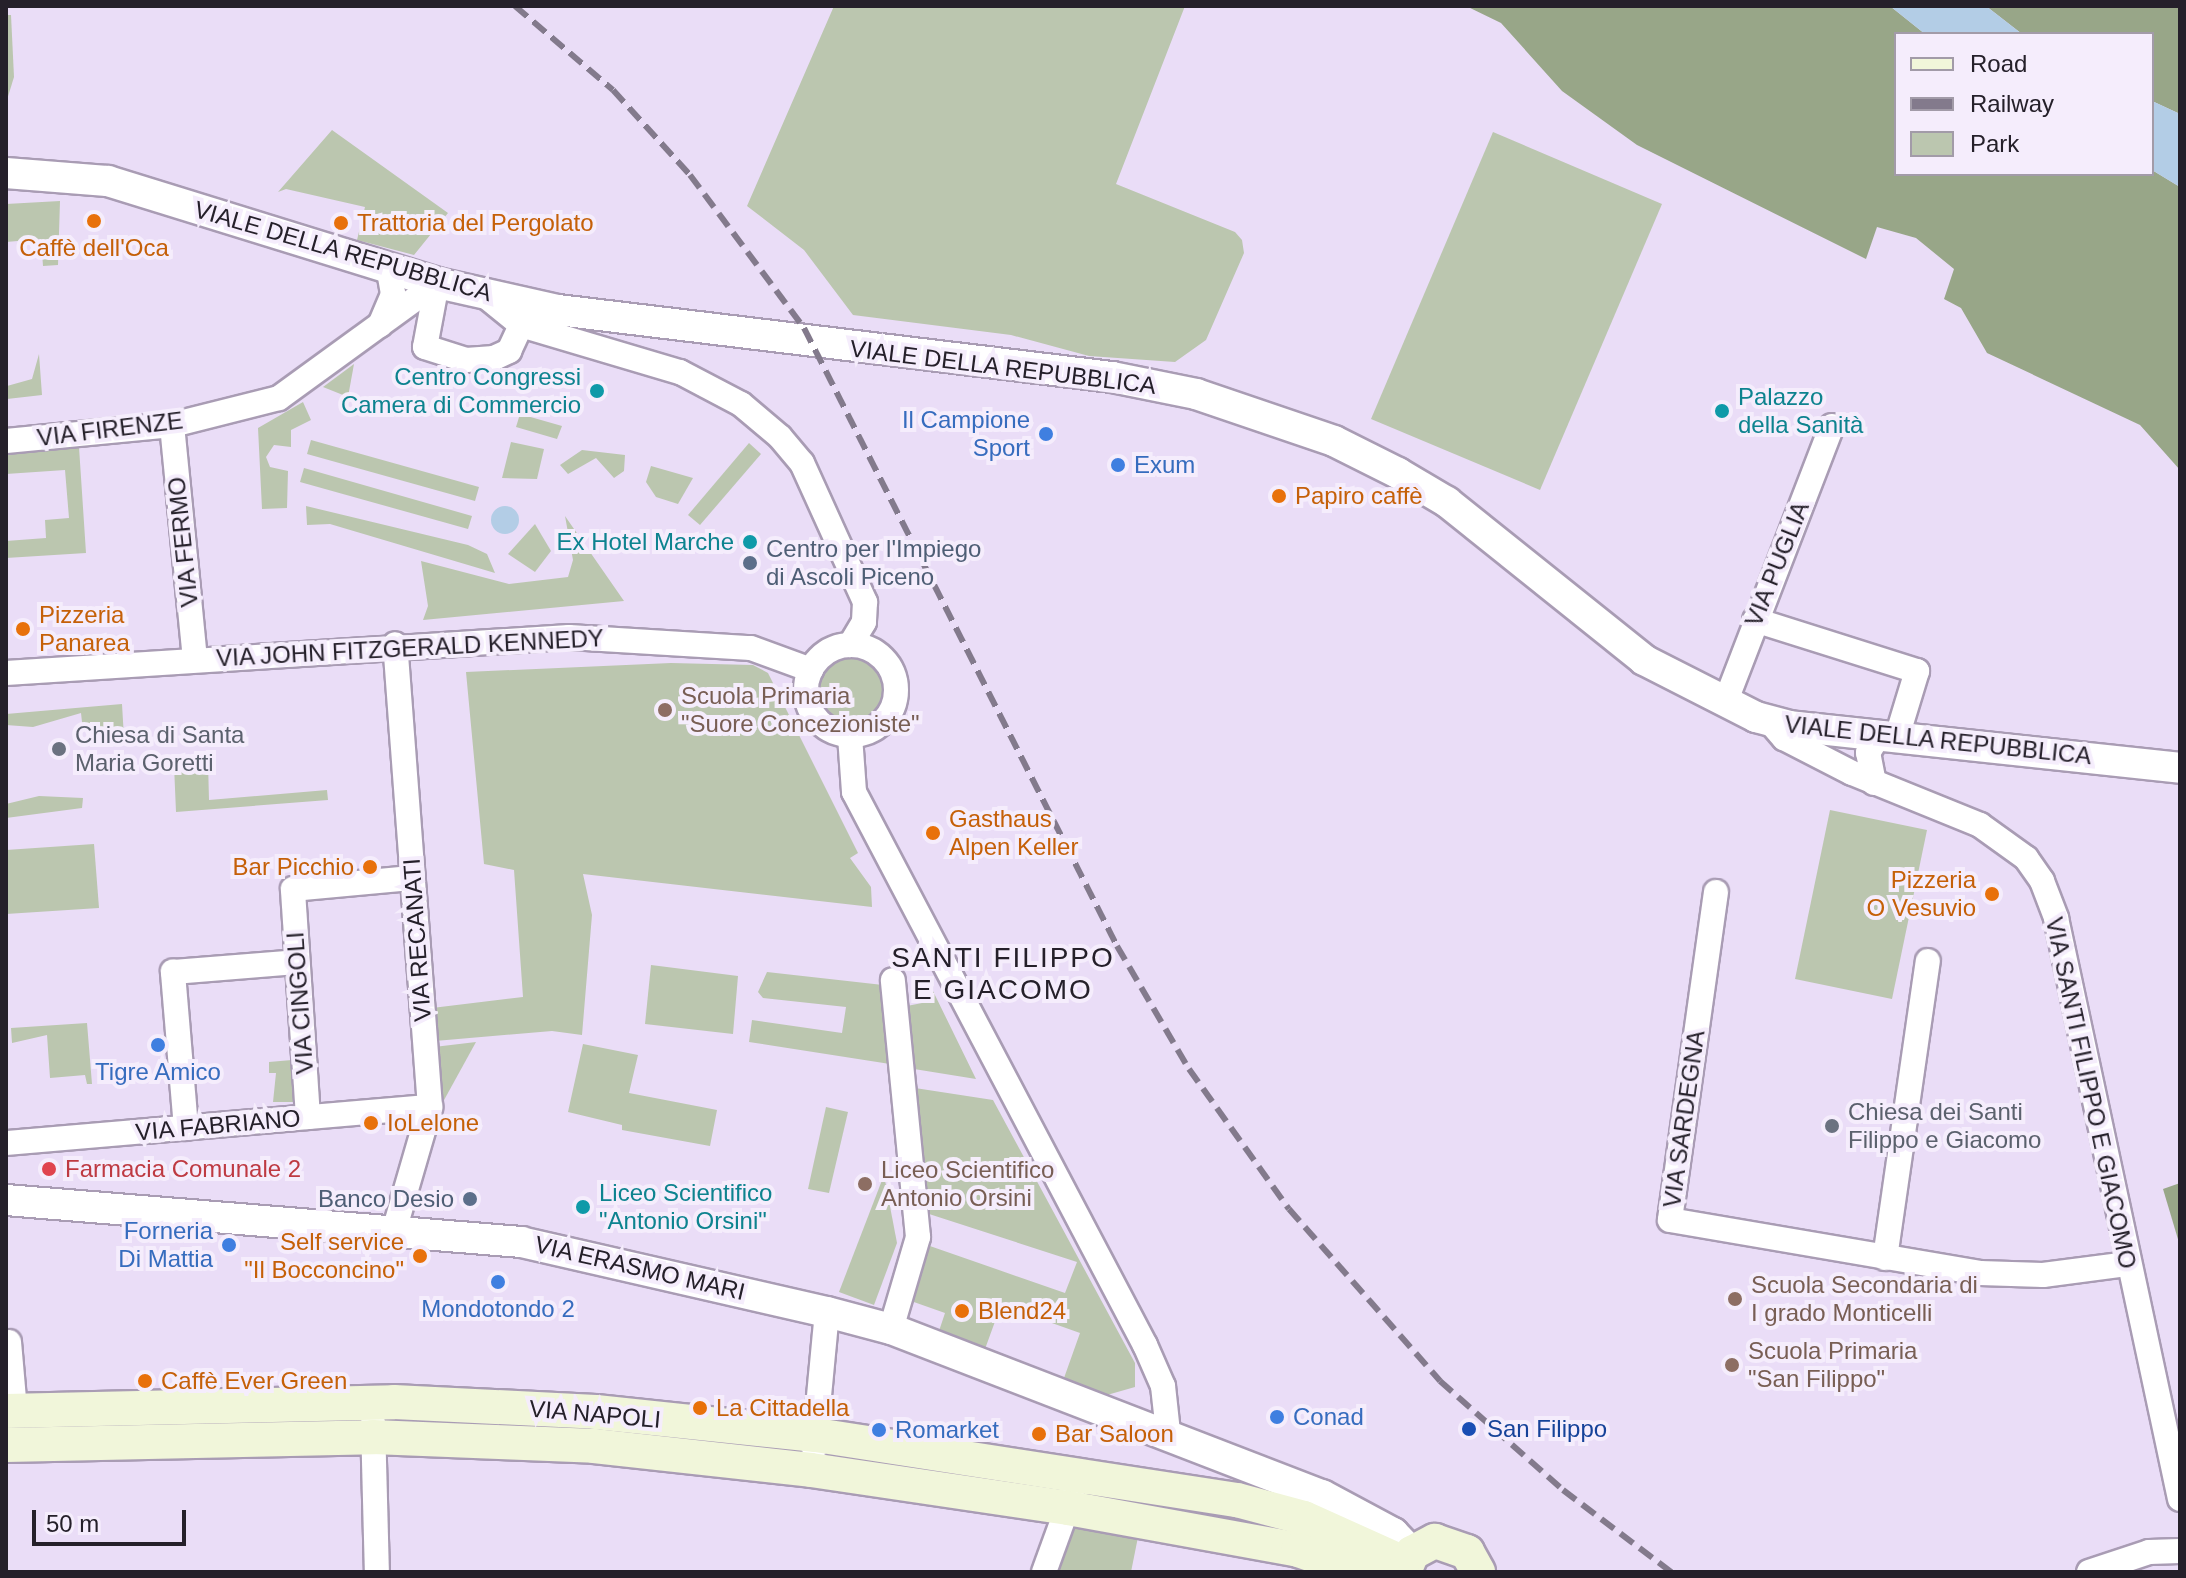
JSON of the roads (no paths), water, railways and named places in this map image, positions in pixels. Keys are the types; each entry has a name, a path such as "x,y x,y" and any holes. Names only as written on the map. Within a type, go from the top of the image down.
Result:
{"main road":[{"name":"VIA NAPOLI","path":"11,1411 372,1401 596,1412 816,1435 1078,1473 1237,1500 1304,1518 1414,1558"},
{"name":"VIA NAPOLI","path":"6,1445 373,1437 594,1446 811,1470 1068,1508 1298,1550 1362,1572"},
{"name":"VIA ERASMO MARI","path":"1414,1558 1452,1543 1484,1569"}],"street":[{"name":"VIALE DELLA REPUBBLICA","path":"6,173 51,174 133,188 437,283 482,293 675,326 1112,377 1196,394 1267,416 1371,459 1447,502 1619,642 1725,703 1769,721 2174,767"},
{"path":"380,325 393,294 388,267"},
{"path":"425,347 437,283"},
{"name":"VIA FIRENZE","path":"6,441 172,425 279,398 437,283"},
{"path":"482,293 521,325 680,372 741,404 780,437 802,463 865,602 864,622 850,645 820,657 811,670 809,708 825,728 850,736 876,729 897,697 885,660 850,645"},
{"path":"405,323 425,347 466,360 494,358 509,351 521,325"},
{"name":"VIA FERMO","path":"172,425 195,658"},
{"name":"VIA PUGLIA","path":"1725,703 1832,426"},
{"path":"1755,620 1917,671 1888,736 1868,753 1874,783"},
{"name":"VIA JOHN FITZGERALD KENNEDY","path":"6,673 395,644 569,637 751,648 811,670"},
{"name":"VIA RECANATI","path":"394,1231 430,1107 395,644"},
{"name":"VIA SANTI FILIPPO E GIACOMO","path":"1769,721 1784,738 1874,783 1980,825 2026,858 2042,881 2056,918 2180,1499"},
{"path":"850,736 854,792 1145,1345 1163,1386 1168,1432"},
{"name":"VIA CINGOLI","path":"308,1117 293,889 412,878"},
{"name":"VIA SARDEGNA","path":"1716,892 1670,1220 1980,1273 2043,1275 2128,1264"},
{"path":"1885,1258 1928,961"},
{"path":"186,1128 173,972 297,962"},
{"path":"891,1329 918,1237 893,980"},
{"name":"VIA FABRIANO","path":"6,1143 430,1107"},
{"name":"VIA ERASMO MARI","path":"6,1200 521,1242 827,1312 891,1329 1168,1432 1322,1495 1393,1533 1414,1558"},
{"path":"811,1470 827,1312"},
{"path":"9,1342 11,1411"},
{"path":"372,1401 377,1572"},
{"path":"1237,1500 1249,1483 1246,1465"},
{"path":"1044,1572 1078,1473"},
{"path":"2089,1572 2149,1552 2180,1551"}],"water":[{"path":"1890,6 1986,6 2019,32 1922,32"},
{"path":"2154,102 2180,114 2180,187 2154,171"},
{"path":"505,506 515,510 519,520 515,530 505,534 495,530 491,520 495,510"}],"railway":[{"path":"515,6 613,90 690,175 804,328 1117,946 1189,1069 1289,1209 1440,1381 1563,1490 1671,1572"}],"place":[{"name":"Caffè dell'Oca","path":"94,221"},
{"name":"Trattoria del Pergolato","path":"341,223"},
{"name":"Centro Congressi Camera di Commercio","path":"597,391"},
{"name":"Palazzo della Sanità","path":"1722,411"},
{"name":"Il Campione Sport","path":"1046,434"},
{"name":"Exum","path":"1118,465"},
{"name":"Papiro caffè","path":"1279,496"},
{"name":"Ex Hotel Marche","path":"750,542"},
{"name":"Centro per l'Impiego di Ascoli Piceno","path":"750,563"},
{"name":"Pizzeria Panarea","path":"23,629"},
{"name":"Scuola Primaria \"Suore Concezioniste\"","path":"665,710"},
{"name":"Chiesa di Santa Maria Goretti","path":"59,749"},
{"name":"Gasthaus Alpen Keller","path":"933,833"},
{"name":"Bar Picchio","path":"370,867"},
{"name":"Pizzeria O Vesuvio","path":"1992,894"},
{"name":"Tigre Amico","path":"158,1045"},
{"name":"IoLelone","path":"371,1123"},
{"name":"Chiesa dei Santi Filippo e Giacomo","path":"1832,1126"},
{"name":"Farmacia Comunale 2","path":"49,1169"},
{"name":"Liceo Scientifico Antonio Orsini","path":"865,1184"},
{"name":"Banco Desio","path":"470,1199"},
{"name":"Liceo Scientifico \"Antonio Orsini\"","path":"583,1207"},
{"name":"Forneria Di Mattia","path":"229,1245"},
{"name":"Self service \"Il Bocconcino\"","path":"420,1256"},
{"name":"Mondotondo 2","path":"498,1282"},
{"name":"Scuola Secondaria di I grado Monticelli","path":"1735,1299"},
{"name":"Blend24","path":"962,1311"},
{"name":"Scuola Primaria \"San Filippo\"","path":"1732,1365"},
{"name":"Caffè Ever Green","path":"145,1381"},
{"name":"La Cittadella","path":"700,1408"},
{"name":"Conad","path":"1277,1417"},
{"name":"San Filippo","path":"1469,1429"},
{"name":"Romarket","path":"879,1430"},
{"name":"Bar Saloon","path":"1039,1434"}],"district":[{"name":"SANTI FILIPPO E GIACOMO","path":"1003,974"}]}
